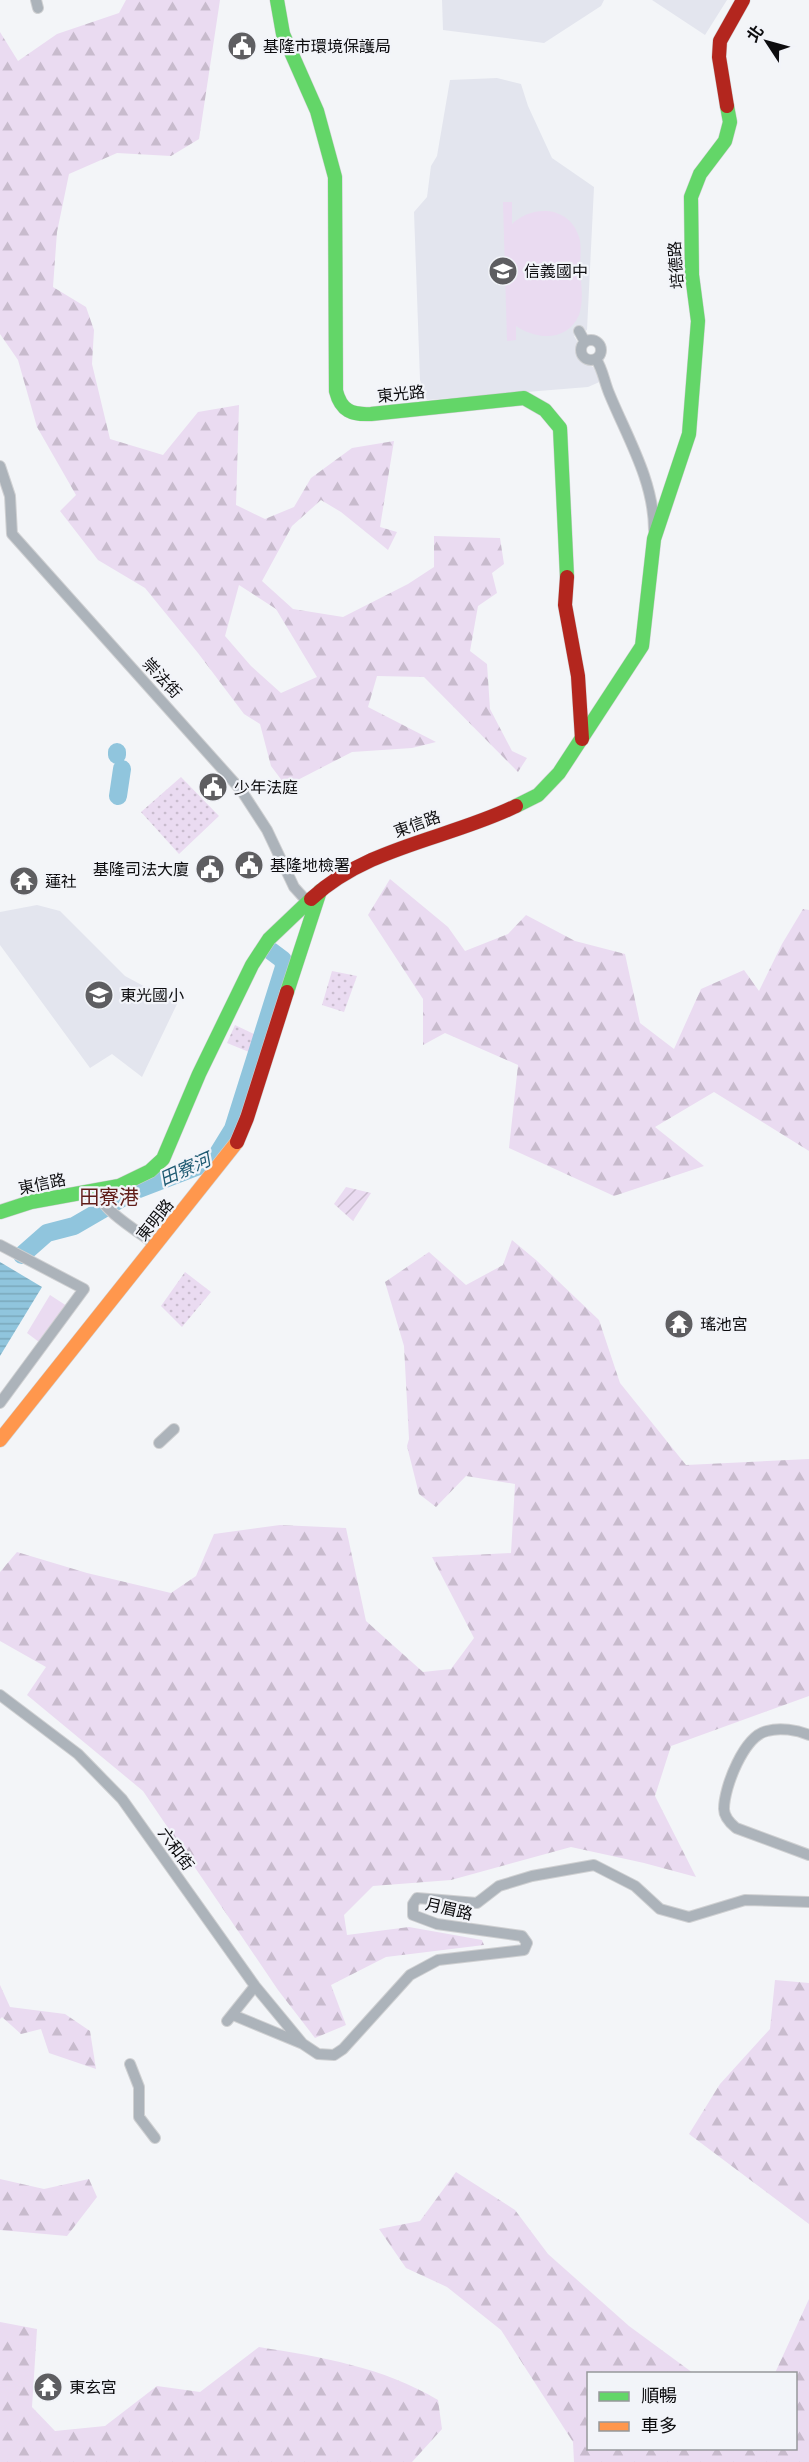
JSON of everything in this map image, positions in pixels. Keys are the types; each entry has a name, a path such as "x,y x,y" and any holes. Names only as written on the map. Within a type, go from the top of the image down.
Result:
{"street":[{"name":"東光路","path":"278,0 283,34 317,111 335,177 336,391 339,404 355,415 524,398 539,404 548,411 560,428 568,563 565,605 578,675 582,739"},
{"name":"培德路","path":"654,539 689,434 698,321 692,275 691,197 700,174 725,141 729,131 730,122 719,57 720,41 743,0"},
{"name":"東信路","path":"320,891 342,875 368,861 513,808 538,795 559,773 642,646 654,539 654,518 643,470 607,390 602,369 596,359 590,360 582,356 581,350 585,342 579,331"},
{"name":"崇法街","path":"0,466 10,496 12,534 241,790 267,830 294,887 310,906"},
{"name":"東明路","path":"0,1440 235,1147 247,1118 310,906 320,891"},
{"name":"東信路","path":"0,1212 28,1202 97,1196 139,1179 163,1159 199,1074 252,965 269,939 310,906"},
{"path":"97,1196 111,1212 156,1245"},
{"path":"0,1245 84,1289 0,1403"},
{"path":"159,1443 174,1429"},
{"name":"六和街","path":"0,1695 78,1755 122,1799 255,1986 303,2044"},
{"path":"809,1735 787,1730 767,1731 752,1739 742,1754 729,1784 724,1810 728,1821 736,1828 809,1855"},
{"name":"月眉路","path":"255,1986 230,2018 303,2044 318,2054 334,2055 343,2049 410,1975 438,1959 524,1950 527,1943 522,1936 437,1924 413,1915 413,1904 417,1898 477,1903 500,1886 532,1876 594,1865 635,1886 660,1909 689,1917 745,1900 809,1902"},
{"path":"130,2064 139,2087 140,2117 155,2138"}],"shaded area":[{"path":"442,0 604,0 601,6 544,43 443,30"},
{"path":"652,0 727,0 705,35"},
{"name":"信義國中","path":"497,78 521,84 528,106 552,158 594,187 587,330 574,336 577,341 579,358 599,371 604,380 588,387 427,400 420,380 414,212 427,197 431,166 437,156 450,80"},
{"name":"東光國小","path":"37,905 60,911 125,976 177,1004 142,1077 112,1054 90,1068 0,945 0,912"}],"green space":[{"path":"126,0 220,0 199,139 171,156 117,153 69,174 57,232 53,287 86,307 94,330 92,364 110,439 163,455 198,412 239,405 236,505 265,519 294,507 311,478 352,448 394,441 380,527 397,532 388,550 341,512 321,500 292,526 262,581 293,609 343,617 408,584 434,567 434,536 500,538 504,564 492,573 497,593 478,606 470,651 487,664 490,709 512,751 527,758 518,772 424,677 377,676 368,707 436,742 412,748 352,752 286,786 271,766 260,724 244,714 145,588 98,560 60,511 76,495 37,427 18,360 0,334 0,32 18,61 57,34 119,13","holes":["239,585 276,609 317,677 281,693 251,666 225,636"]},
{"path":"503,202 512,202 512,224 530,214 549,211 567,219 574,226 579,237 581,310 574,324 559,334 542,336 516,326 516,340 507,341"},
{"path":"181,777 219,816 179,854 141,812"},
{"path":"390,879 448,927 465,951 508,934 526,915 575,941 625,954 640,1023 674,1049 701,989 744,970 759,991 782,944 803,909 809,910 809,1151 714,1092 655,1127 704,1166 614,1196 509,1148 518,1065 445,1033 423,1045 423,999 368,915"},
{"path":"332,971 357,976 344,1012 322,1005"},
{"path":"235,1025 256,1035 249,1052 227,1043"},
{"path":"346,1187 371,1193 353,1221 334,1204"},
{"path":"512,1240 599,1320 620,1383 686,1465 809,1459 809,1696 671,1746 655,1796 696,1877 571,1847 451,1880 373,1886 344,1915 347,1935 409,1927 482,1940 484,1945 386,1957 331,1985 346,2025 315,2038 278,1990 143,1791 27,1695 46,1667 0,1641 0,1572 17,1552 87,1573 171,1593 196,1576 214,1534 280,1525 346,1528 366,1621 423,1672 451,1669 474,1638 432,1557 511,1553 515,1484 466,1476 436,1507 419,1494 407,1446 409,1439 404,1346 385,1282 429,1252 466,1285 503,1265"},
{"path":"185,1272 211,1292 182,1327 161,1306"},
{"path":"50,1295 70,1308 43,1345 27,1333"},
{"path":"775,1980 809,1983 809,2224 689,2134 720,2084 770,2029"},
{"path":"0,1985 10,2007 65,2014 90,2031 96,2069 49,2053 41,2029 21,2034 2,2017 0,2019"},
{"path":"456,2172 515,2210 548,2254 629,2326 692,2372 587,2372 587,2450 797,2450 797,2372 775,2372 809,2299 809,2462 574,2462 573,2442 501,2330 447,2287 406,2268 379,2229 420,2221"},
{"path":"0,2179 44,2189 89,2179 97,2197 67,2236 0,2230"},
{"path":"0,2322 37,2329 32,2407 55,2431 105,2426 157,2386 200,2392 259,2347 351,2365 396,2379 438,2400 442,2429 412,2462 0,2462"}],"water":[{"path":"0,1262 42,1287 0,1356"}],"waterway":[{"name":"田寮河","path":"118,796 122,769"},
{"name":"田寮河","path":"22,1255 47,1233 74,1226 136,1190 209,1162 217,1155 233,1129 284,967 283,960 271,951"}],"traffic: fast":[{"path":"277,0 283,34 317,111 335,177 336,391 338,398 348,410 364,414 524,398 545,410 560,428 567,577"},
{"path":"516,806 538,795 559,773 642,646 654,539 689,434 698,321 692,275 691,197 700,174 725,141 730,122 727,106"},
{"path":"287,992 320,891"},
{"path":"0,1212 31,1202 119,1186 150,1171 163,1159 199,1074 252,965 269,939 311,899"}],"traffic: slow":[{"path":"0,1440 237,1142"}],"traffic: jam":[{"path":"727,106 719,57 720,41 743,0"},
{"path":"567,577 565,605 578,676 582,739"},
{"path":"311,899 333,881 383,855 516,806"},
{"path":"237,1142 247,1118 287,992"}],"place":[{"name":"基隆市環境保護局","path":"242,46"},
{"name":"信義國中","path":"503,271"},
{"name":"少年法庭","path":"213,787"},
{"name":"基隆地檢署","path":"249,865"},
{"name":"基隆司法大廈","path":"210,869"},
{"name":"蓮社","path":"24,881"},
{"name":"東光國小","path":"99,995"},
{"name":"瑤池宮","path":"679,1324"},
{"name":"東玄宮","path":"48,2387"}],"district":[{"name":"田寮港","path":"109,1197"}]}
